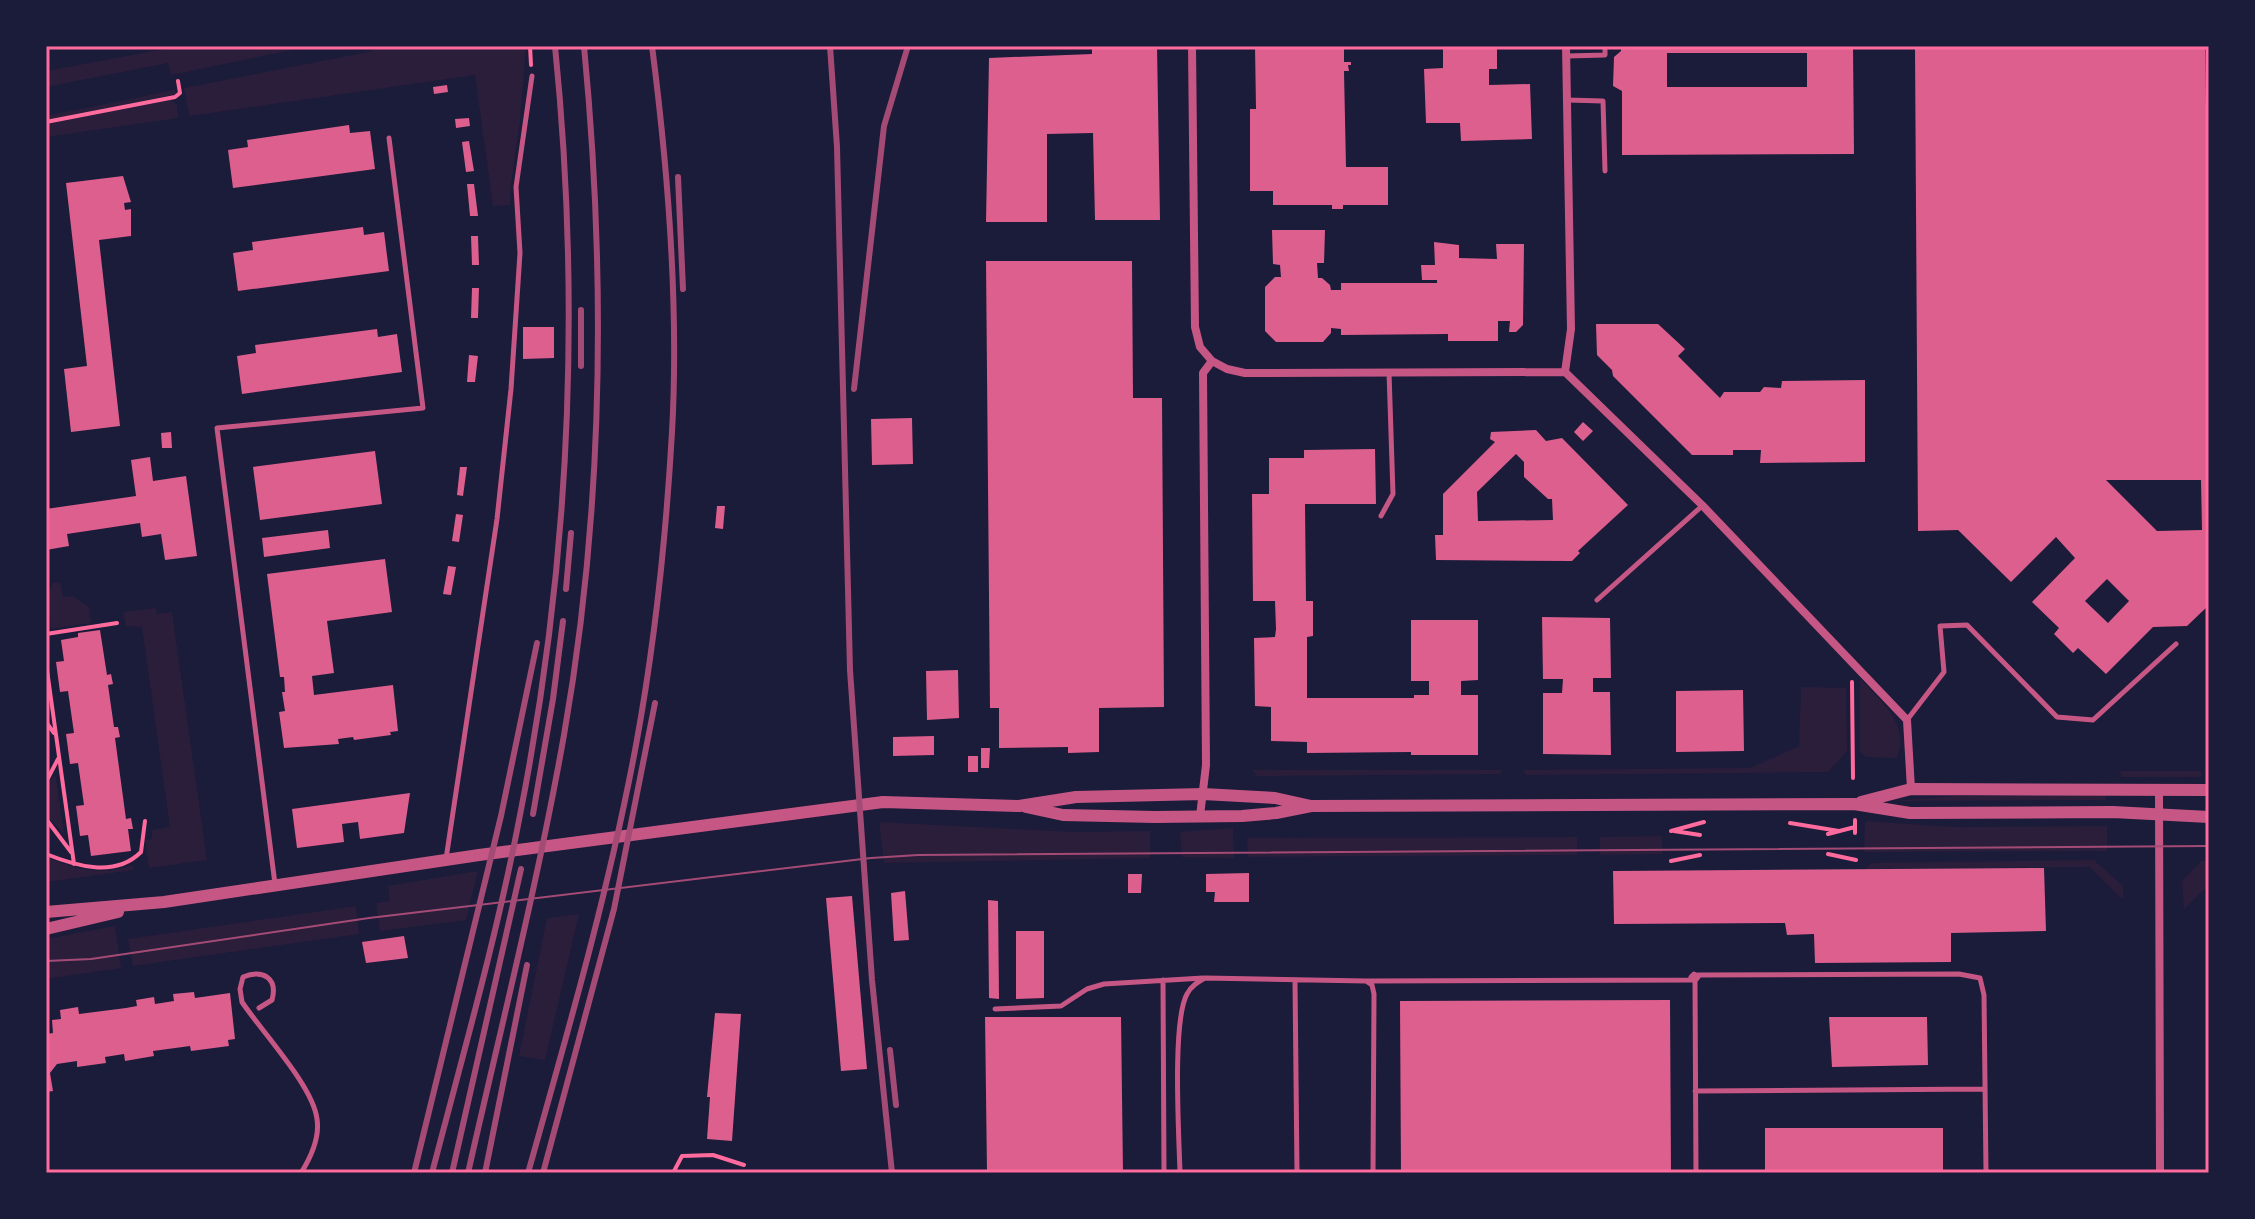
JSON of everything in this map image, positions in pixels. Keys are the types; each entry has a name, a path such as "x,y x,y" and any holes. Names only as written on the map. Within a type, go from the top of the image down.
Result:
{"street":[{"path":"1192,46 1195,327 1200,347 1212,361 1245,373 1565,372 1702,505 1907,720 1911,789"},
{"path":"1565,372 1571,329 1566,51"},
{"path":"1200,816 1206,765 1203,373 1212,361"},
{"path":"1854,804 1911,789 2209,790"},
{"path":"2159,789 2160,1173"},
{"path":"1019,806 1076,797 1203,794 1275,798 1311,806"},
{"path":"46,912 164,902 445,860 883,802 1019,806 1063,815 1200,816 1276,813 1311,806 1854,804 1910,813 2159,813 2209,817"},
{"path":"46,929 164,902"}],"lane":[{"path":"1566,51 1605,55 1605,46"},
{"path":"445,860 502,475 520,253 516,187 532,76"},
{"path":"1567,100 1603,101 1605,171"},
{"path":"275,885 217,428 423,408 389,138"},
{"path":"1381,516 1393,494 1389,372"},
{"path":"1597,600 1702,505"},
{"path":"1907,720 1944,672 1940,626 1967,625 2057,717 2093,720 2176,644"},
{"path":"259,1008 272,1000 274,991 272,980 266,974 255,972 243,977 240,989 242,1002 314,1105 318,1121 316,1140 301,1173"},
{"path":"995,1009 1052,1008 1067,1004 1095,985 1205,978 1366,981 1959,974 1980,978 1984,995 1986,1173"},
{"path":"1180,1173 1180,1018 1187,992 1205,978"},
{"path":"1695,979 1696,1173"},
{"path":"1163,980 1164,1173"},
{"path":"1295,980 1297,1173"},
{"path":"1366,981 1372,985 1374,994 1373,1173"},
{"path":"1695,1091 1985,1089"}],"path":[{"path":"46,122 175,97 180,93 178,81"},
{"path":"46,634 117,623"},
{"path":"1852,659 1853,778"},
{"path":"46,663 74,864"},
{"path":"46,722 56,735"},
{"path":"46,782 59,757"},
{"path":"46,819 72,854"},
{"path":"1828,834 1855,830 1855,820"},
{"path":"46,854 74,864 108,867 141,852 145,821"},
{"path":"1670,821 1670,835"},
{"path":"1700,835 1671,831 1711,821"},
{"path":"1789,822 1839,831"},
{"path":"1828,854 1856,860"},
{"path":"1671,861 1700,855"},
{"path":"673,1173 682,1156 713,1155 744,1165"}],"shaded area":[{"path":"182,46 311,46 171,75 168,63 46,87 46,71"},
{"path":"383,46 526,46 510,205 493,206 475,75 189,116 184,88 368,52"},
{"path":"175,90 176,94 46,121 46,116"},
{"path":"171,100 177,105 178,118 46,137 46,124"},
{"path":"60,582 63,597 73,596 89,607 91,623 51,629 47,597 53,583"},
{"path":"156,608 157,614 172,612 207,860 149,868 145,840 152,839 152,830 170,827 142,627 126,626 123,612"},
{"path":"1860,679 1885,705 1897,724 1900,746 1897,758 1866,757 1860,752"},
{"path":"1801,687 1846,688 1847,751 1828,772 1526,775 1523,770 1750,768 1799,746"},
{"path":"1252,770 1503,770 1499,774 1257,776"},
{"path":"2120,771 2201,771 2201,777 2121,777"},
{"path":"54,776 64,834 46,815 46,786"},
{"path":"2106,794 2106,800 1894,801 1954,796"},
{"path":"1865,821 1954,827 2107,826 2107,851 1864,852"},
{"path":"879,822 1072,832 1150,831 1150,858 884,863"},
{"path":"1233,828 1234,858 1182,857 1180,832"},
{"path":"1662,836 1662,854 1600,855 1600,837"},
{"path":"1577,837 1577,855 1248,857 1247,838"},
{"path":"46,857 89,870 133,865 134,870 46,882"},
{"path":"2094,860 2123,886 2123,900 2090,867 1865,869 1871,863"},
{"path":"2201,861 2209,861 2209,885 2184,909 2182,881"},
{"path":"478,871 466,920 380,931 376,903 390,901 388,886"},
{"path":"356,906 359,934 133,966 128,939"},
{"path":"579,914 545,1060 519,1056 547,918"},
{"path":"115,926 121,968 46,979 46,939"}],"building":[{"path":"1092,46 1157,46 1160,220 1095,220 1093,133 1047,134 1047,222 986,222 989,58 1092,54"},
{"path":"1255,46 1344,46 1344,62 1351,62 1349,71 1344,71 1346,167 1388,167 1388,205 1343,205 1343,209 1332,209 1332,205 1273,205 1273,191 1250,191 1250,109 1256,109"},
{"path":"1443,46 1497,46 1497,69 1489,69 1489,85 1530,84 1532,139 1461,141 1460,123 1426,123 1424,69 1443,68"},
{"path":"1621,46 1853,46 1854,154 1622,155 1622,91 1613,86 1614,57 1621,51","holes":["1667,53 1807,53 1807,87 1667,87"]},
{"path":"1915,46 2205,46 2206,110 2209,110 2209,605 2187,626 2153,627 2106,674 2078,648 2073,653 2054,634 2059,628 2032,602 2075,558 2056,537 2011,582 1958,530 1918,531","holes":["2106,480 2201,480 2202,530 2157,531","2107,579 2129,601 2108,623 2085,601"]},
{"path":"447,85 448,92 434,94 433,87"},
{"path":"469,118 470,126 456,128 455,119"},
{"path":"349,125 350,133 370,131 375,169 233,188 228,150 248,147 247,140"},
{"path":"469,141 474,171 466,172 462,142"},
{"path":"123,176 131,202 124,203 125,210 131,209 131,236 99,240 120,426 71,432 64,369 87,366 66,183"},
{"path":"467,184 474,184 478,216 470,216"},
{"path":"363,227 364,235 384,232 389,271 238,291 233,253 253,250 252,242"},
{"path":"1272,230 1325,230 1324,263 1317,263 1318,278 1330,285 1331,290 1341,290 1341,283 1437,283 1437,280 1422,280 1421,265 1435,265 1434,242 1459,245 1459,258 1497,259 1496,244 1524,244 1523,325 1516,332 1509,332 1510,321 1498,321 1498,341 1448,341 1448,334 1341,335 1341,329 1331,328 1331,333 1323,342 1276,342 1265,331 1265,287 1275,277 1281,277 1280,265 1273,264"},
{"path":"471,236 478,236 479,265 472,265"},
{"path":"986,261 1132,261 1133,398 1162,398 1164,707 1099,708 1099,752 1068,753 1068,747 999,748 999,708 990,708"},
{"path":"472,288 479,288 478,318 471,318"},
{"path":"1596,324 1658,324 1685,349 1678,356 1720,398 1724,392 1760,392 1764,387 1781,388 1782,381 1865,380 1865,462 1760,463 1761,450 1733,450 1733,455 1692,455 1613,376 1612,370 1597,355"},
{"path":"523,327 554,327 554,358 523,359"},
{"path":"377,329 378,337 397,334 402,372 242,394 237,356 256,353 255,345"},
{"path":"469,355 478,356 475,382 467,382"},
{"path":"912,418 913,464 872,465 871,419"},
{"path":"1583,422 1593,431 1583,441 1574,432"},
{"path":"1536,430 1546,441 1562,438 1628,505 1578,551 1580,553 1572,561 1436,560 1435,535 1443,535 1443,494 1495,442 1490,439 1491,432","holes":["1516,454 1524,462 1524,477 1548,499 1552,499 1553,520 1478,521 1477,492"]},
{"path":"171,432 172,448 162,448 161,433"},
{"path":"1375,449 1376,504 1305,504 1306,601 1313,601 1313,636 1307,637 1307,698 1414,698 1414,695 1429,695 1429,681 1411,681 1411,620 1478,620 1478,680 1461,681 1461,695 1478,695 1478,755 1307,753 1307,742 1271,741 1271,707 1255,706 1254,638 1275,637 1276,629 1275,601 1253,601 1252,494 1269,494 1269,458 1304,458 1304,450"},
{"path":"375,451 382,504 260,520 253,467"},
{"path":"150,457 153,481 186,476 197,556 165,560 161,534 142,537 140,523 67,534 69,546 46,550 46,509 136,496 131,460"},
{"path":"460,467 467,467 463,496 457,495"},
{"path":"717,506 725,506 723,529 715,528"},
{"path":"456,514 463,515 459,542 452,541"},
{"path":"328,530 330,548 264,557 262,538"},
{"path":"385,559 392,612 327,621 334,673 312,676 314,695 393,685 398,731 390,732 391,735 354,740 353,737 338,739 339,744 284,748 279,712 285,711 282,692 285,692 284,677 280,677 267,574"},
{"path":"448,566 456,567 451,595 443,594"},
{"path":"1542,617 1610,618 1611,678 1593,678 1593,692 1610,692 1611,755 1543,754 1543,693 1562,693 1563,679 1543,679"},
{"path":"100,630 107,675 111,674 113,684 108,685 114,727 118,727 120,737 115,738 126,819 131,818 133,829 128,829 131,851 91,856 88,835 80,836 76,806 84,805 78,763 70,764 66,734 74,733 68,691 60,692 56,662 64,661 61,640 78,637 78,633"},
{"path":"958,670 959,718 927,720 926,671"},
{"path":"1743,690 1744,751 1676,752 1676,691"},
{"path":"934,736 934,755 893,756 893,737"},
{"path":"981,748 990,748 989,768 981,768"},
{"path":"968,756 978,756 978,772 968,772"},
{"path":"410,793 404,833 360,839 358,822 342,824 344,842 297,848 292,809"},
{"path":"2044,868 2046,931 1951,933 1951,962 1815,963 1814,934 1787,935 1785,923 1614,924 1613,871"},
{"path":"1249,873 1249,902 1214,902 1215,892 1206,892 1206,874"},
{"path":"1128,874 1142,874 1141,893 1128,893"},
{"path":"905,891 909,940 894,941 891,893"},
{"path":"852,896 867,1069 841,1071 826,898"},
{"path":"988,900 998,901 999,999 989,998"},
{"path":"1016,931 1044,931 1044,998 1016,999"},
{"path":"404,936 408,958 366,963 362,942"},
{"path":"194,992 195,998 230,993 235,1039 228,1040 229,1046 191,1051 190,1046 153,1051 154,1056 125,1061 124,1054 105,1057 106,1063 77,1067 77,1061 57,1064 50,1073 53,1091 46,1092 46,1034 53,1033 52,1020 61,1019 60,1010 78,1007 79,1014 126,1008 137,1006 136,1000 154,997 155,1004 174,1001 173,994"},
{"path":"1670,1000 1671,1173 1401,1173 1400,1001"},
{"path":"715,1013 741,1014 732,1141 707,1139 710,1097 707,1097"},
{"path":"985,1017 1121,1017 1123,1173 987,1173"},
{"path":"1829,1017 1927,1017 1928,1065 1832,1067"},
{"path":"1765,1128 1943,1128 1943,1173 1765,1173"}],"tram line":[{"path":"46,961 91,959 369,918 918,855 2209,846"}],"railway":[{"path":"432,1173 511,860 537,720 550,624 560,528 569,336 568,239 555,46"},
{"path":"468,1173 554,790 577,649 587,563 594,477 598,305 596,218 584,46"},
{"path":"528,1173 613,853 643,706 659,589 672,432 674,337 667,190 652,46"},
{"path":"830,46 837,147 850,670 872,980 892,1173"},
{"path":"854,389 884,126 908,46"},
{"path":"678,177 683,289"},
{"path":"581,310 581,366"},
{"path":"566,589 571,533"},
{"path":"533,814 563,621"},
{"path":"414,1173 501,816 537,643"},
{"path":"543,1173 614,909 655,703"},
{"path":"452,1173 521,869"},
{"path":"485,1173 527,965"},
{"path":"890,1050 896,1105"}]}
